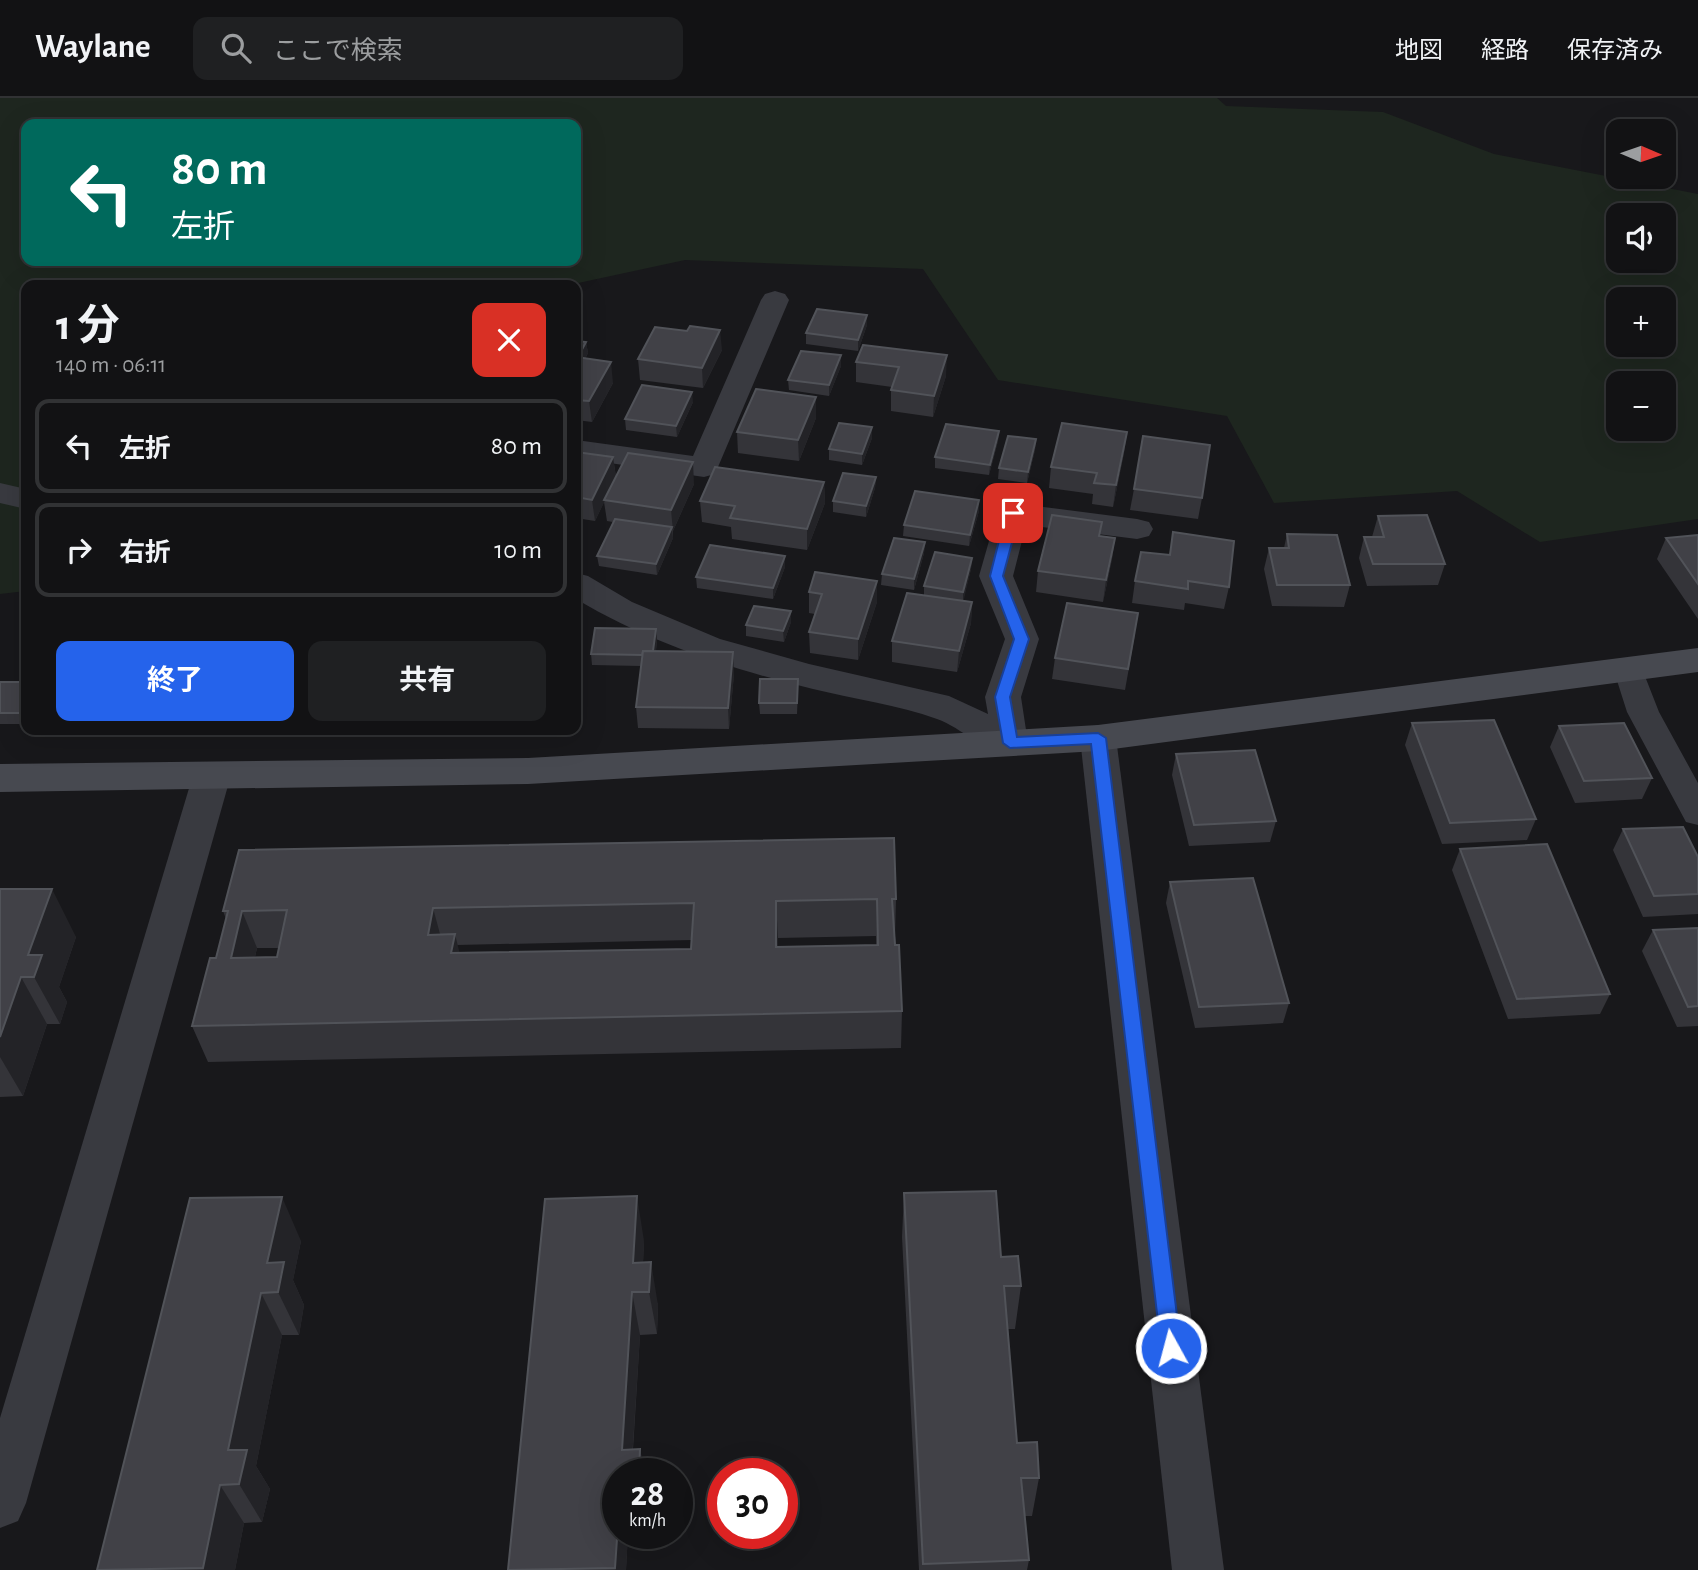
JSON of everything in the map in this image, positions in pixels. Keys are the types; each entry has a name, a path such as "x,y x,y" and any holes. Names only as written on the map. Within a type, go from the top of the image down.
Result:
{"street":[{"path":"581,450 704,467 775,300"},
{"path":"0,493 21,498"},
{"path":"1010,743 1003,697 1021,639 996,576 1013,513 1137,530"},
{"path":"581,587 620,610 708,647 809,676 949,709 1010,743"},
{"path":"0,778 528,771 1098,738 1698,660"},
{"path":"1098,738 1198,1570"},
{"path":"0,1503 212,775"}],"lane":[{"path":"1628,668 1643,712 1698,813"}],"shaded area":[{"path":"0,98 1217,98 1226,106 1383,112 1494,154 1606,176 1606,189 1672,189 1698,194 1698,519 1540,542 1457,491 1274,503 1227,416 998,380 923,269 685,260 581,282 581,280 21,280 21,592 0,594"}],"building":[{"path":"817,309 867,315 858,340 806,333"},
{"path":"690,326 720,330 702,368 638,359 655,327 687,331"},
{"path":"863,345 947,355 934,396 891,390 899,367 856,362"},
{"path":"801,351 841,355 829,385 788,380"},
{"path":"581,358 611,362 589,401 581,400"},
{"path":"642,385 692,392 676,426 625,419"},
{"path":"756,389 816,397 798,440 737,432"},
{"path":"839,423 872,427 862,454 829,449"},
{"path":"1062,423 1127,432 1116,485 1094,483 1097,473 1051,467"},
{"path":"946,424 999,431 990,465 935,457"},
{"path":"1008,436 1036,439 1028,472 999,468"},
{"path":"1143,436 1210,445 1202,498 1134,489"},
{"path":"581,453 613,457 592,500 581,498"},
{"path":"628,453 693,462 671,510 604,500"},
{"path":"715,467 824,482 807,529 730,518 735,506 700,501"},
{"path":"843,473 876,477 866,506 833,501"},
{"path":"915,491 979,500 970,535 904,525"},
{"path":"1052,515 1102,522 1099,536 1115,538 1106,580 1038,571"},
{"path":"1427,515 1445,564 1373,564 1364,537 1384,537 1378,516"},
{"path":"615,519 672,527 656,564 597,556"},
{"path":"1173,532 1234,541 1229,587 1188,581 1188,589 1135,581 1141,552 1170,555"},
{"path":"1287,534 1337,535 1350,585 1277,585 1269,548 1289,548"},
{"path":"1698,535 1698,584 1666,538"},
{"path":"894,538 925,542 914,579 882,574"},
{"path":"710,545 785,556 773,588 696,577"},
{"path":"935,552 972,558 963,592 924,586"},
{"path":"815,572 877,581 858,639 809,632 822,594 809,592"},
{"path":"907,593 972,602 959,651 892,641"},
{"path":"1067,603 1138,613 1128,669 1055,658"},
{"path":"754,606 791,611 783,631 746,625"},
{"path":"595,628 656,629 653,651 643,651 642,655 591,654"},
{"path":"643,651 733,652 728,708 636,707"},
{"path":"760,679 798,679 797,703 759,703"},
{"path":"0,682 21,682 21,713 0,713"},
{"path":"1494,720 1536,819 1450,823 1412,723"},
{"path":"1624,723 1652,778 1584,781 1559,726"},
{"path":"1255,750 1276,821 1194,825 1176,754"},
{"path":"1683,827 1698,857 1698,894 1654,896 1623,829"},
{"path":"894,838 896,899 892,899 895,945 899,945 902,1011 192,1026 210,958 216,958 228,911 223,911 239,850","holes":["877,899 878,945 776,947 776,901","694,903 691,949 451,953 455,934 428,935 433,908","287,910 277,957 231,958 242,911"]},
{"path":"1547,844 1610,994 1517,999 1460,849"},
{"path":"1253,878 1289,1003 1199,1007 1170,882"},
{"path":"0,889 52,889 28,955 42,955 34,977 21,977 0,1037"},
{"path":"1698,928 1698,1006 1688,1007 1653,930"},
{"path":"996,1191 1001,1257 1018,1256 1021,1286 1004,1286 1017,1443 1037,1442 1039,1478 1021,1478 1029,1560 923,1564 904,1193"},
{"path":"637,1196 633,1263 651,1262 649,1292 632,1292 622,1450 640,1449 640,1458 602,1458 602,1549 616,1549 615,1568 508,1570 545,1199"},
{"path":"282,1197 267,1263 284,1262 278,1292 261,1293 228,1450 247,1450 239,1484 220,1485 203,1568 97,1570 190,1198"}],"route":[{"path":"1013,513 996,576 1021,639 1003,697 1010,743 1098,738 1171,1348"}]}
